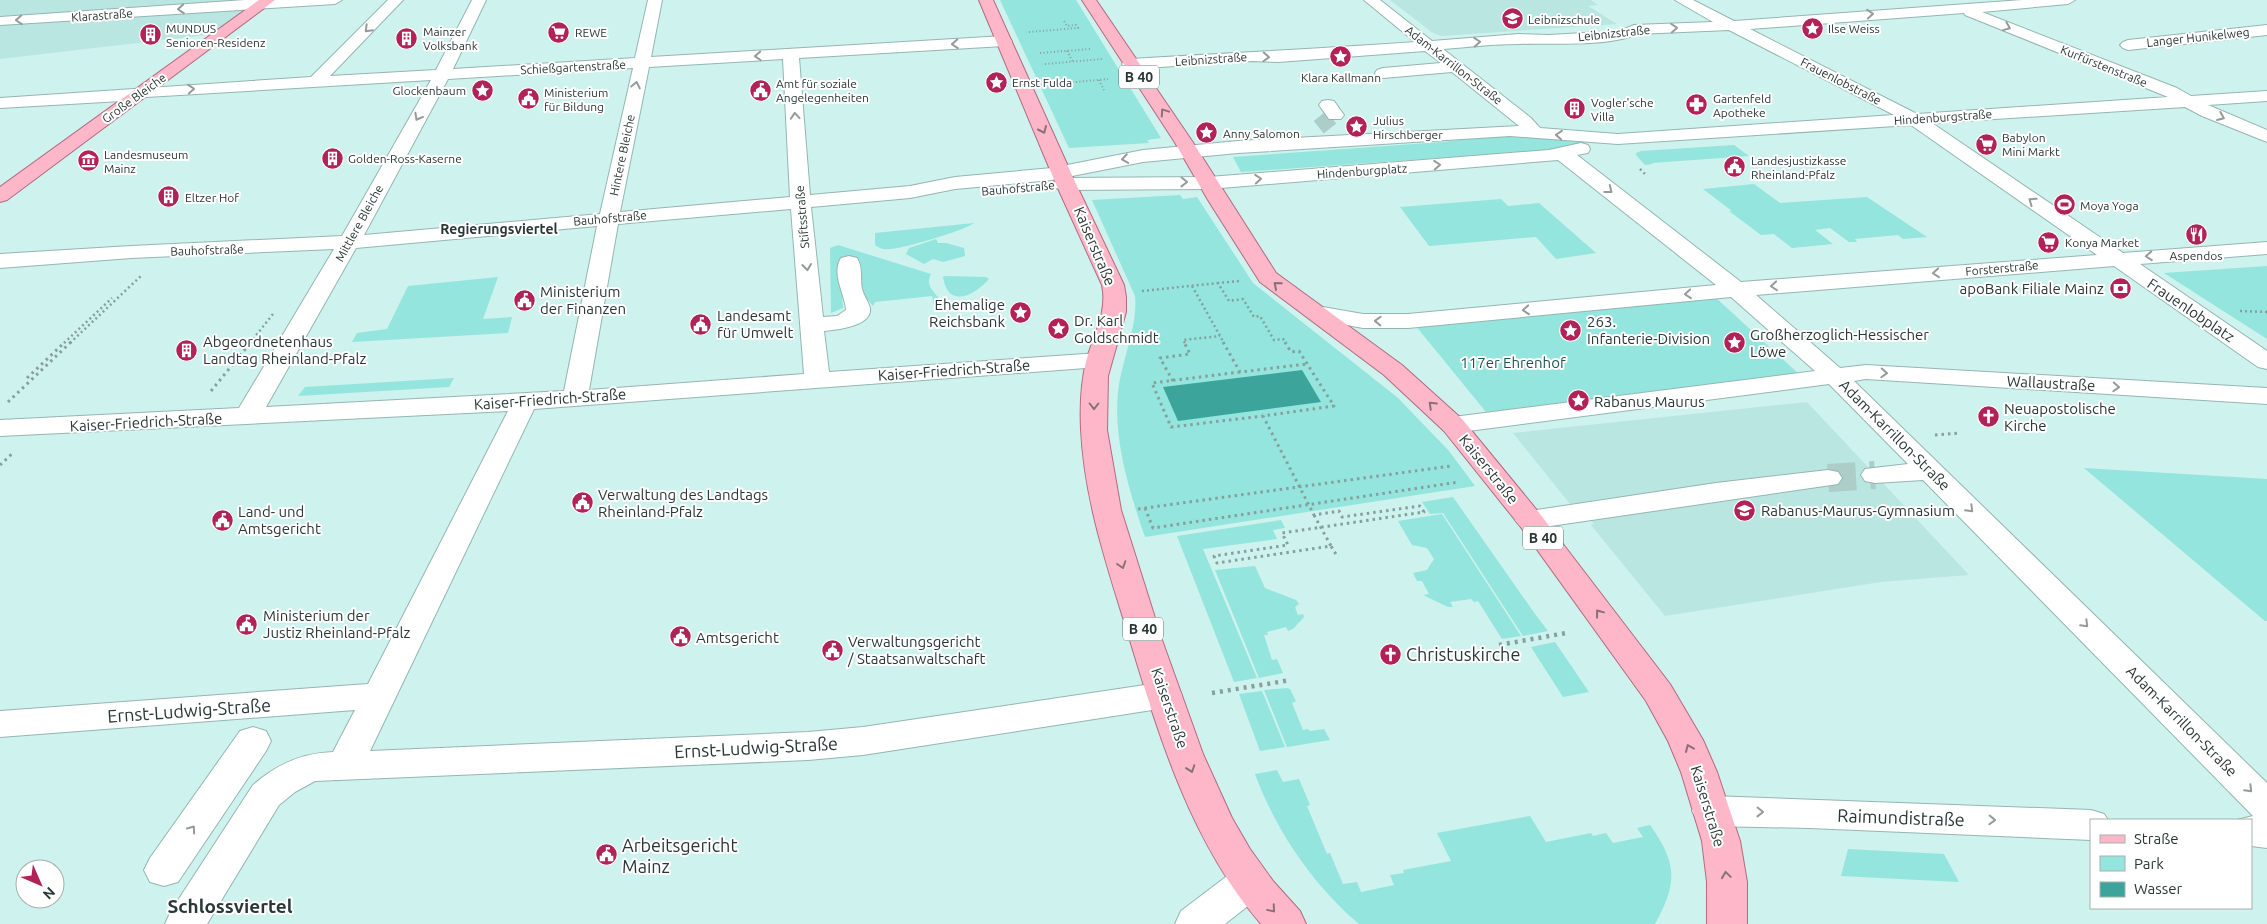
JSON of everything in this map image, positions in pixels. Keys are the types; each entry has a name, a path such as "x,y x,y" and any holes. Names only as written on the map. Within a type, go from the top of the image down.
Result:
{"main road":[{"name":"Kaiserstraße","path":"986,0 1064,178 1112,281 1116,298 1099,360 1093,402 1094,432 1100,478 1112,534 1165,695 1208,811 1249,882 1286,924"},
{"name":"Kaiserstraße","path":"1089,0 1190,152 1268,277 1401,376 1453,425 1530,520 1658,693 1685,740 1721,841 1727,882 1727,924"},
{"name":"Große Bleiche","path":"0,196 266,1"}],"street":[{"name":"Klarastraße","path":"0,21 266,1 335,0"},
{"path":"316,81 344,57 396,0"},
{"name":"Mittlere Bleiche","path":"247,417 349,242 442,74 479,0"},
{"name":"Hintere Bleiche","path":"575,398 640,63 655,0"},
{"name":"Adam-Karrillon-Straße","path":"1370,0 1525,122 1534,133"},
{"name":"Frauenlobstraße","path":"1682,0 1914,119 2116,258"},
{"name":"Kurfürstenstraße","path":"1938,0 2171,92 2208,112 2267,137"},
{"name":"Leibnizstraße","path":"1130,64 1252,56 1278,58 1429,45 1623,35 1634,30 1799,22 1817,18 1982,9 2068,0"},
{"name":"Langer Hunikelweg","path":"2128,45 2267,30"},
{"name":"Schießgartenstraße","path":"0,103 316,81 1004,41"},
{"name":"Stiftsstraße","path":"790,54 800,201 817,380"},
{"path":"1383,73 1456,67"},
{"name":"Hindenburgstraße","path":"1618,139 2267,96"},
{"path":"1064,178 1150,170 1179,161 1190,152 1238,147 1334,123 1618,139"},
{"path":"1486,132 1497,136 1518,154 1514,160"},
{"name":"Hindenburgplatz","path":"1209,183 1514,160 1563,154 1618,139"},
{"name":"Adam-Karrillon-Straße","path":"1563,154 1737,290 1836,377 2267,806"},
{"name":"Kaiserstraße","path":"1064,178 1209,183"},
{"name":"Bauhofstraße","path":"0,261 131,252 349,242 910,192 961,193 1064,178"},
{"name":"Forsterstraße","path":"1737,290 2116,258 2267,248"},
{"name":"Bauhofstraße","path":"0,252 131,252"},
{"name":"Frauenlobplatz","path":"2116,258 2267,362"},
{"path":"812,325 843,322 858,313 858,307 851,290 849,263"},
{"path":"1317,313 1363,321 1408,321 1737,290"},
{"name":"Kaiser-Friedrich-Straße","path":"0,428 525,402 1099,360"},
{"name":"Wallaustraße","path":"1453,425 1866,372 2267,396"},
{"path":"345,765 525,402"},
{"path":"1875,475 1931,471"},
{"path":"1530,520 1716,492 1828,478"},
{"name":"Ernst-Ludwig-Straße","path":"185,924 266,795 281,781 296,772 313,767 863,742 1165,695"},
{"name":"Ernst-Ludwig-Straße","path":"0,724 378,696"},
{"path":"164,870 253,740"},
{"name":"Raimundistraße","path":"1711,811 1809,813 2090,825"},
{"path":"2252,832 2267,832"},
{"path":"1195,924 1249,882"}],"path":[{"path":"1029,32 1078,28 1076,25 1067,26 1064,21"},
{"path":"1040,53 1090,49"},
{"path":"1066,51 1073,62"},
{"path":"1045,64 1104,59"},
{"path":"1099,80 1104,90"},
{"path":"1055,84 1108,80"},
{"path":"1640,170 1645,174"},
{"path":"7,403 142,275"},
{"path":"1142,291 1240,281"},
{"path":"1218,283 1229,301 1243,300 1254,317 1260,316 1274,340 1283,339 1291,352 1299,351 1334,406 1171,428 1152,383 1307,364"},
{"path":"1192,286 1240,372"},
{"path":"27,378 112,298"},
{"path":"189,419 275,312"},
{"path":"1173,380 1160,358 1190,354 1183,340 1220,336"},
{"path":"1263,416 1337,556"},
{"path":"1137,509 1484,461"},
{"path":"1145,508 1153,528 1459,482"},
{"path":"1314,515 1339,511 1342,517 1420,506 1424,512 1282,533 1288,545 1214,556 1217,563 1331,546"},
{"path":"1499,645 1566,633"},
{"path":"1212,692 1291,680"}],"shaded area":[{"path":"0,0 263,0 215,34 0,59"},
{"name":"Leibnizschule","path":"1390,0 1591,0 1598,5 1588,6 1617,24 1441,36 1433,33"},
{"name":"Rabanus-Maurus-Gymnasium","path":"1807,402 1969,575 1881,582 1665,616 1591,525 1594,524 1576,503 1570,504 1513,433"}],"green space":[{"path":"1000,0 1076,0 1161,138 1147,140 1149,143 1069,148"},
{"path":"1505,135 1581,142 1565,149 1241,172 1233,157 1442,142"},
{"path":"1734,145 1749,156 1645,165 1636,155 1636,153 1641,151"},
{"path":"1754,184 1780,203 1867,197 1927,237 1903,239 1898,235 1855,239 1857,242 1849,242 1830,228 1815,230 1833,244 1792,248 1774,234 1761,235 1703,189"},
{"path":"1180,195 1183,199 1197,197 1253,283 1398,398 1449,451 1475,486 1145,537 1124,466 1120,447 1117,411 1120,381 1134,320 1135,296 1092,200"},
{"path":"1501,199 1508,206 1539,203 1596,253 1556,259 1536,237 1429,246 1400,207"},
{"path":"974,223 947,234 907,246 886,249 875,245 875,233"},
{"path":"936,239 938,243 946,243 964,248 965,256 943,262 933,259 924,264 906,254 909,248"},
{"path":"838,245 931,274 929,279 930,287 942,303 934,305 932,296 875,302 873,306 840,268 843,308 831,313 830,248"},
{"path":"2267,266 2267,339 2164,273"},
{"path":"498,277 483,319 512,317 508,333 352,342 357,333 387,329 408,286"},
{"path":"943,277 986,277 989,279 969,294 956,296 950,293 946,287"},
{"name":"117er Ehrenhof","path":"1714,296 1801,376 1486,412 1415,325"},
{"path":"454,378 449,387 298,396 305,387"},
{"path":"2084,468 2267,479 2267,621 2265,621"},
{"path":"1453,497 1548,631 1523,636 1443,513 1430,514 1422,502"},
{"path":"1442,514 1521,636 1502,639 1478,601 1474,602 1471,599 1450,602 1453,607 1448,607 1423,595 1429,594 1422,581 1417,581 1413,573 1427,570 1434,559 1427,548 1412,545 1398,521"},
{"path":"1281,520 1285,528 1273,530 1277,539 1203,549 1257,678 1234,682 1177,536"},
{"path":"1255,566 1265,588 1296,600 1299,604 1295,607 1298,615 1303,614 1304,617 1293,629 1288,631 1286,627 1267,632 1268,635 1264,635 1272,660 1277,659 1283,673 1259,678 1215,570"},
{"path":"1555,642 1589,692 1563,697 1531,647"},
{"path":"1290,689 1296,701 1292,703 1303,730 1324,729 1330,740 1287,747 1264,690"},
{"path":"1262,691 1285,747 1260,751 1239,694"},
{"path":"1277,770 1283,782 1299,779 1310,805 1307,806 1327,854 1330,853 1343,884 1357,882 1361,892 1394,885 1390,875 1404,873 1403,870 1451,861 1437,833 1530,816 1546,842 1591,833 1593,836 1606,833 1613,843 1643,837 1637,828 1650,825 1659,838 1670,862 1671,884 1668,896 1655,924 1359,924 1342,909 1311,874 1274,816 1255,774"},
{"path":"1848,849 1944,854 1959,882 1841,876"}],"water":[{"path":"1302,370 1321,402 1178,421 1163,387"}],"tunnel":[{"path":"1320,116 1332,131"},
{"path":"1828,478 1875,475"}],"place":[{"name":"Leibnizschule","path":"1512,19"},
{"name":"Ilse Weiss","path":"1812,28"},
{"name":"REWE","path":"559,32"},
{"name":"MUNDUS Senioren-Residenz","path":"150,35"},
{"name":"Mainzer Volksbank","path":"407,38"},
{"name":"Klara Kallmann","path":"1341,56"},
{"name":"Ernst Fulda","path":"996,82"},
{"name":"Glockenbaum","path":"482,90"},
{"name":"Amt für soziale Angelegenheiten","path":"760,90"},
{"name":"Ministerium für Bildung","path":"528,99"},
{"name":"Gartenfeld Apotheke","path":"1697,105"},
{"name":"Vogler'sche Villa","path":"1575,109"},
{"name":"Julius Hirschberger","path":"1357,127"},
{"name":"Anny Salomon","path":"1207,133"},
{"name":"Babylon Mini Markt","path":"1986,144"},
{"name":"Golden-Ross-Kaserne","path":"332,158"},
{"name":"Landesmuseum Mainz","path":"88,161"},
{"name":"Landesjustizkasse Rheinland-Pfalz","path":"1735,167"},
{"name":"Eltzer Hof","path":"169,197"},
{"name":"Moya Yoga","path":"2064,205"},
{"name":"Aspendos","path":"2196,234"},
{"name":"Konya Market","path":"2049,242"},
{"name":"apoBank Filiale Mainz","path":"2120,288"},
{"name":"Ministerium der Finanzen","path":"524,300"},
{"name":"Ehemalige Reichsbank","path":"1021,313"},
{"name":"Landesamt für Umwelt","path":"701,324"},
{"name":"Dr. Karl Goldschmidt","path":"1058,329"},
{"name":"263. Infanterie-Division","path":"1571,330"},
{"name":"Großherzoglich-Hessischer Löwe","path":"1734,343"},
{"name":"Abgeordnetenhaus Landtag Rheinland-Pfalz","path":"187,350"},
{"name":"Rabanus Maurus","path":"1578,401"},
{"name":"Neuapostolische Kirche","path":"1988,417"},
{"name":"Verwaltung des Landtags Rheinland-Pfalz","path":"582,503"},
{"name":"Rabanus-Maurus-Gymnasium","path":"1745,510"},
{"name":"Land- und Amtsgericht","path":"222,520"},
{"name":"Ministerium der Justiz Rheinland-Pfalz","path":"247,624"},
{"name":"Amtsgericht","path":"680,637"},
{"name":"Verwaltungsgericht / Staatsanwaltschaft","path":"832,650"},
{"name":"Christuskirche","path":"1390,654"},
{"name":"Arbeitsgericht Mainz","path":"606,855"}],"district":[{"name":"Regierungsviertel","path":"499,229"},
{"name":"Schlossviertel","path":"230,906"}]}
